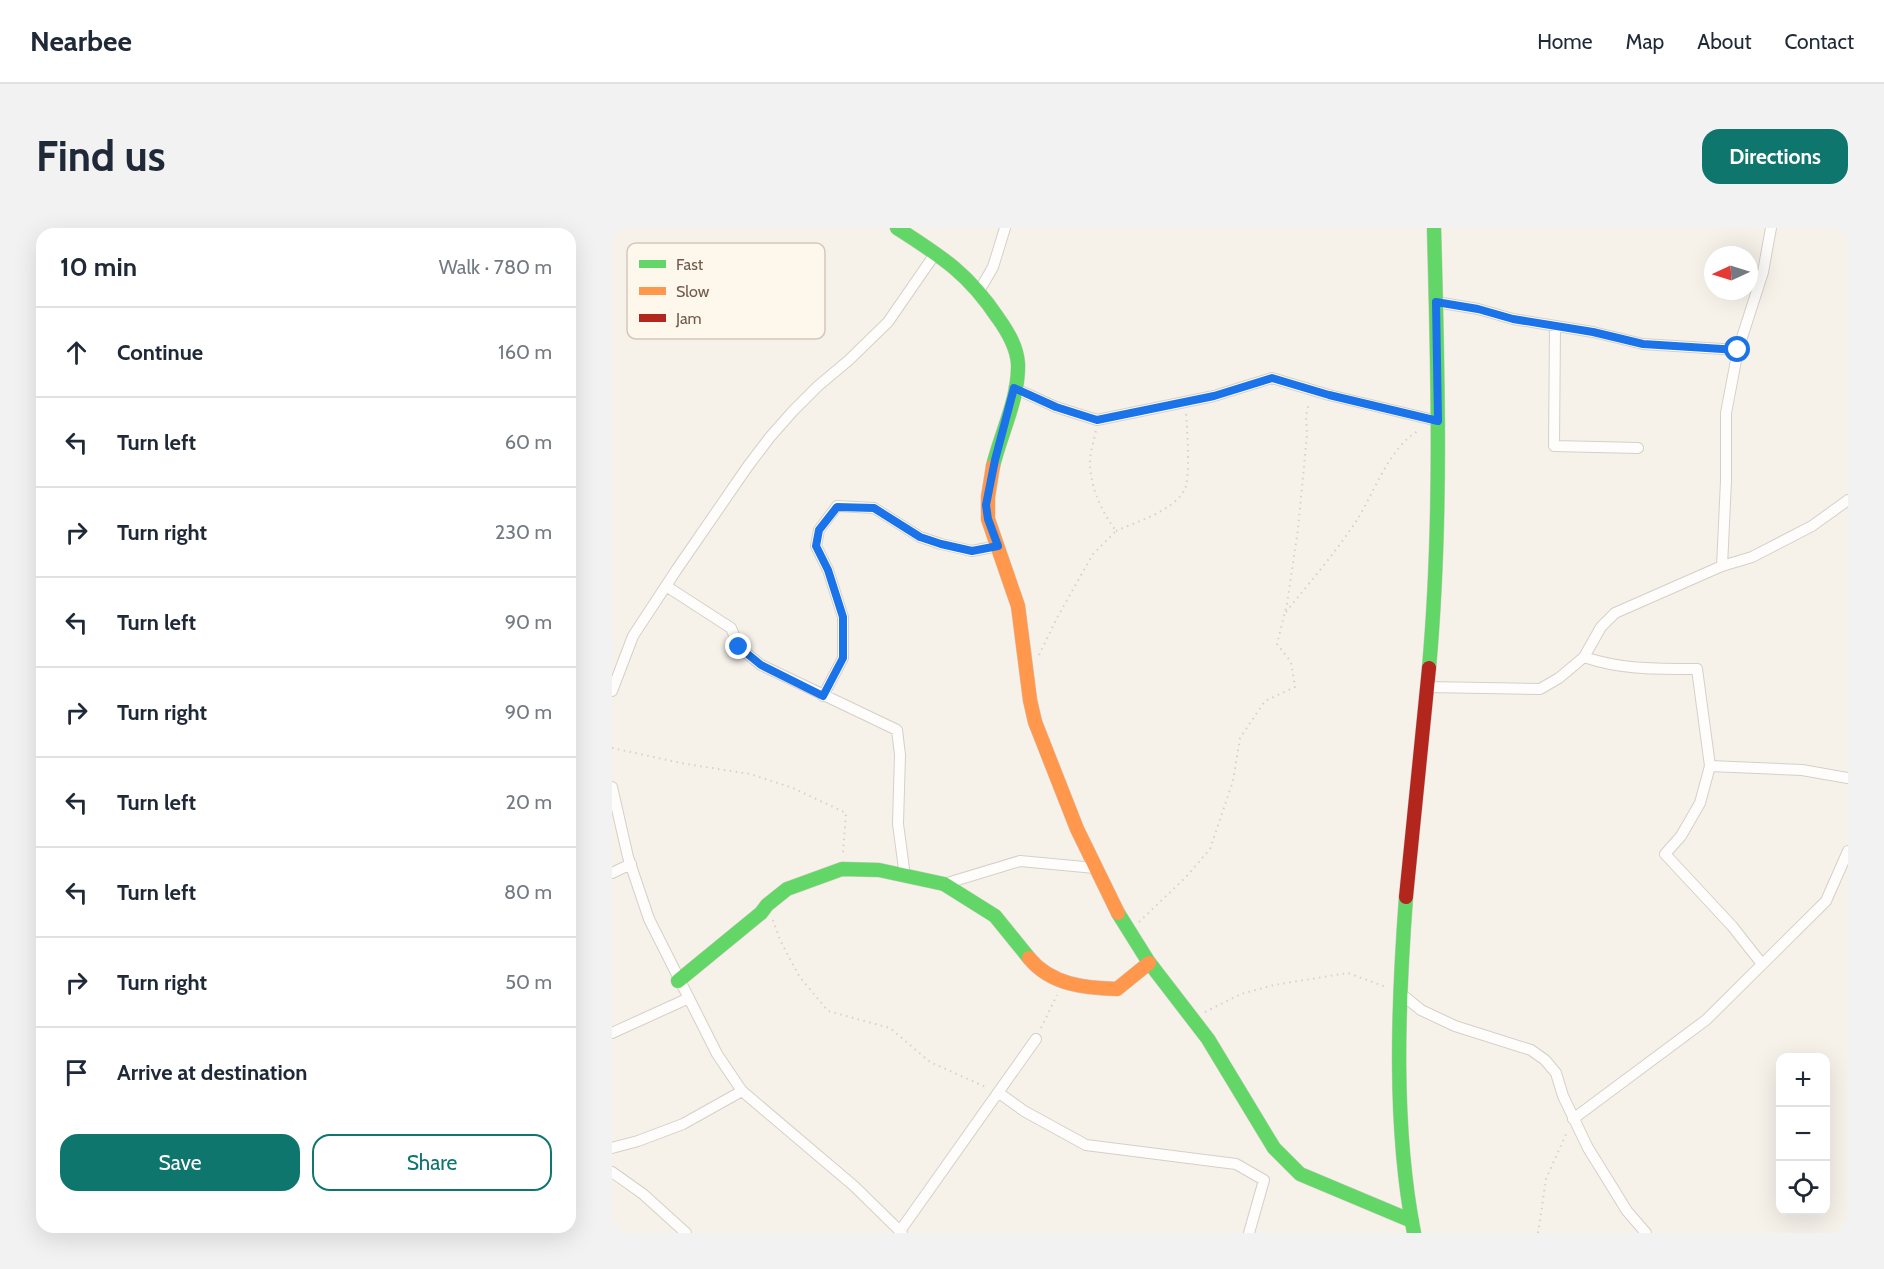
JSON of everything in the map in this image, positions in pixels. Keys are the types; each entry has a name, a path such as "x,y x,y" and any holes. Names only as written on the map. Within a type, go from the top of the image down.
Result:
{"street":[{"path":"897,228 961,272 999,319 1017,354 1014,388 986,505 988,519 1018,606 1035,722 1095,868 1129,932 1149,963 1208,1040 1274,1148 1300,1174 1413,1227"},
{"path":"978,293 993,267 1005,228"},
{"path":"1413,1227 1401,1090 1400,993 1435,610 1438,421 1434,228"},
{"path":"1722,566 1726,413 1738,350 1763,272 1771,228"},
{"path":"612,692 633,636 723,501 770,437 818,386 888,322 935,254"},
{"path":"1436,302 1478,309 1513,319 1593,332 1643,344 1738,350"},
{"path":"1555,327 1554,446 1638,448"},
{"path":"1014,388 1056,407 1097,420 1186,402 1272,378 1311,390 1438,421"},
{"path":"1427,687 1540,688 1559,678 1584,657 1601,627 1615,613 1722,566 1752,557 1812,526 1848,500"},
{"path":"823,696 843,658 843,617 828,570 816,546 819,530 837,507 874,508 920,537 941,544 972,551 998,546"},
{"path":"666,586 730,628 739,647 761,665 897,730 900,755 898,824 905,876"},
{"path":"1584,657 1608,665 1628,668 1697,669 1710,766 1700,803 1681,836 1665,854 1732,926 1762,964"},
{"path":"1710,766 1802,770 1848,778"},
{"path":"612,787 618,821 649,919 666,951 678,981 717,1054 742,1091 854,1186 901,1232 1036,1039"},
{"path":"1573,1119 1706,1020 1826,901 1848,851"},
{"path":"944,884 1020,861 1095,868"},
{"path":"612,873 631,864"},
{"path":"678,981 787,889 842,869 879,870 944,884 995,916 1038,969 1065,983 1089,988 1117,989 1149,963"},
{"path":"1400,993 1421,1010 1455,1026 1531,1050 1545,1060 1556,1072 1563,1096 1587,1148 1627,1211 1646,1233"},
{"path":"612,1033 689,998"},
{"path":"612,1148 683,1125 742,1091"},
{"path":"999,1093 1024,1111 1086,1144 1236,1164 1264,1180 1249,1233"},
{"path":"612,1172 643,1194 686,1233"}],"path":[{"path":"1129,932 1186,877 1210,849 1233,781 1240,738 1265,701 1295,687 1291,662 1277,644 1298,529 1307,435 1306,416 1311,390"},
{"path":"1037,659 1093,554 1116,531 1168,507 1185,490 1188,463 1186,402"},
{"path":"1097,420 1090,465 1104,515 1116,531"},
{"path":"1284,615 1356,521 1393,456 1414,433 1438,421"},
{"path":"612,748 686,764 750,774 793,788 846,813 842,869"},
{"path":"767,905 780,940 799,976 828,1011 890,1028 930,1062 999,1093"},
{"path":"1192,1018 1241,994 1274,985 1348,973 1400,993"},
{"path":"1036,1039 1065,983"},
{"path":"1539,1233 1546,1179 1573,1119"}],"traffic: fast":[{"path":"897,228 941,257 965,277 987,302 1014,346 1018,364 1016,390 993,466"},
{"path":"1429,668 1437,503 1438,393 1434,228"},
{"path":"678,981 787,889 842,869 879,870 944,884 995,916 1029,958"},
{"path":"1406,897 1399,1023 1400,1108 1407,1192 1414,1233"},
{"path":"1118,913 1148,961 1208,1039 1274,1148 1300,1174 1412,1221"}],"traffic: slow":[{"path":"993,466 988,497 988,519 1018,606 1035,722 1077,829 1118,913"},
{"path":"1029,958 1038,967 1058,979 1093,988 1117,989 1149,963"}],"traffic: jam":[{"path":"1406,897 1429,668"}],"route":[{"path":"739,647 761,665 823,696 843,658 843,617 828,570 816,546 819,530 837,507 874,508 920,537 941,544 972,551 998,546 988,519 986,505 1014,388 1056,407 1097,420 1214,396 1272,378 1385,410 1438,421 1436,302 1478,309 1513,319 1593,332 1643,344 1738,350"}]}
